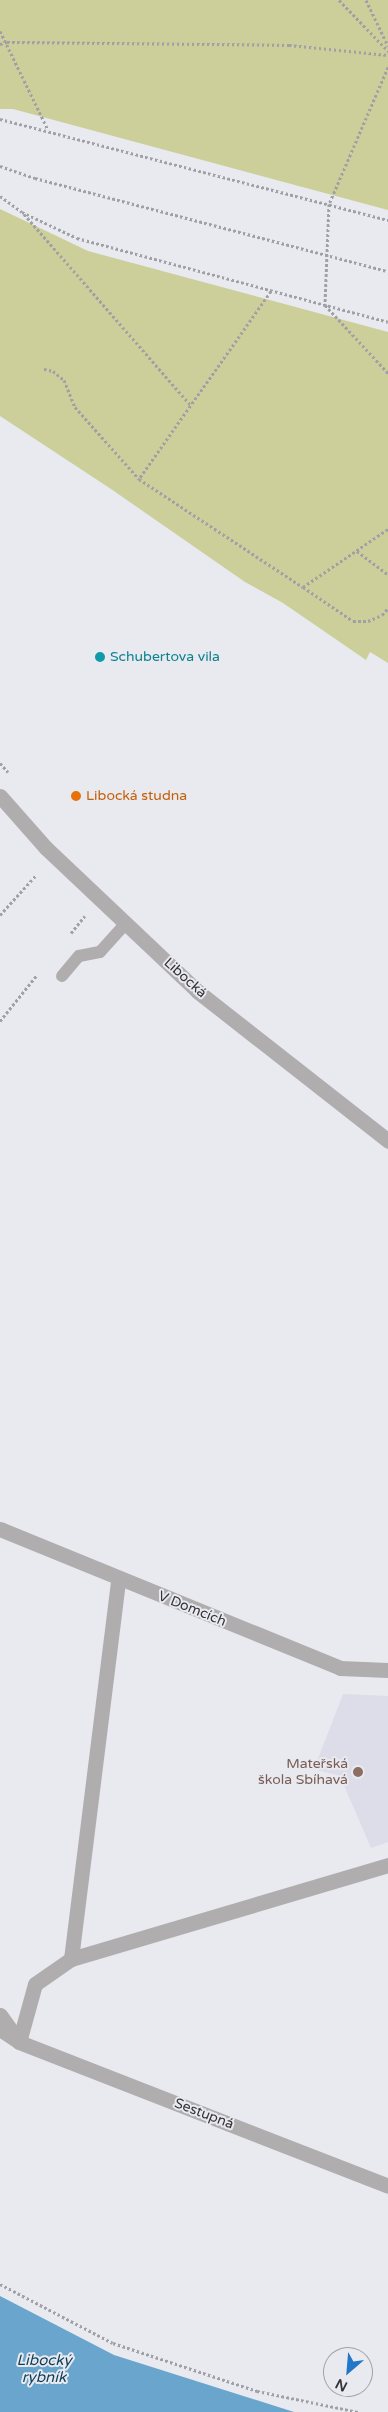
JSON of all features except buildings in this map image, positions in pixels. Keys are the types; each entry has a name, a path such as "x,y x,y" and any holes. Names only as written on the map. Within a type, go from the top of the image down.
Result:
{"street":[{"name":"Libocká","path":"0,796 46,848 197,991 388,1141"},
{"name":"V Domcích","path":"0,1529 118,1579 340,1668 388,1670"},
{"path":"71,1959 118,1579"},
{"path":"19,2042 35,1984 71,1959 388,1865"},
{"path":"0,2014 19,2042"},
{"name":"Sestupná","path":"0,2029 19,2042 388,2186"}],"lane":[{"path":"62,976 79,956 86,953 100,952 126,923"}],"path":[{"path":"339,0 388,51"},
{"path":"366,0 388,46"},
{"path":"0,31 48,130"},
{"path":"0,44 7,42 289,45 388,55"},
{"path":"388,66 329,204 325,305 388,373"},
{"path":"0,119 388,220"},
{"path":"0,166 35,178 388,271"},
{"path":"0,196 22,212 76,238 388,322"},
{"path":"22,212 190,404"},
{"path":"139,478 271,290"},
{"path":"44,369 53,371 64,380 75,407 139,478 353,621 368,621 382,615 388,608"},
{"path":"303,587 388,529"},
{"path":"357,551 388,574"},
{"path":"0,763 13,778"},
{"path":"0,915 40,872"},
{"path":"0,2284 113,2343 257,2391 358,2412"}],"shaded area":[{"name":"Mateřská škola Sbíhavá","path":"343,1694 388,1696 388,1842 371,1848 340,1776 314,1769"}],"green space":[{"path":"0,0 388,0 388,210 13,109 0,109"},
{"path":"0,209 88,251 388,332 388,663 370,652 366,660 283,603 245,582 111,489 0,416"}],"water":[{"name":"Libocký rybník","path":"0,2296 114,2355 294,2412 0,2412"}],"place":[{"name":"Schubertova vila","path":"100,657"},
{"name":"Libocká studna","path":"76,796"},
{"name":"Mateřská škola Sbíhavá","path":"358,1772"}]}
